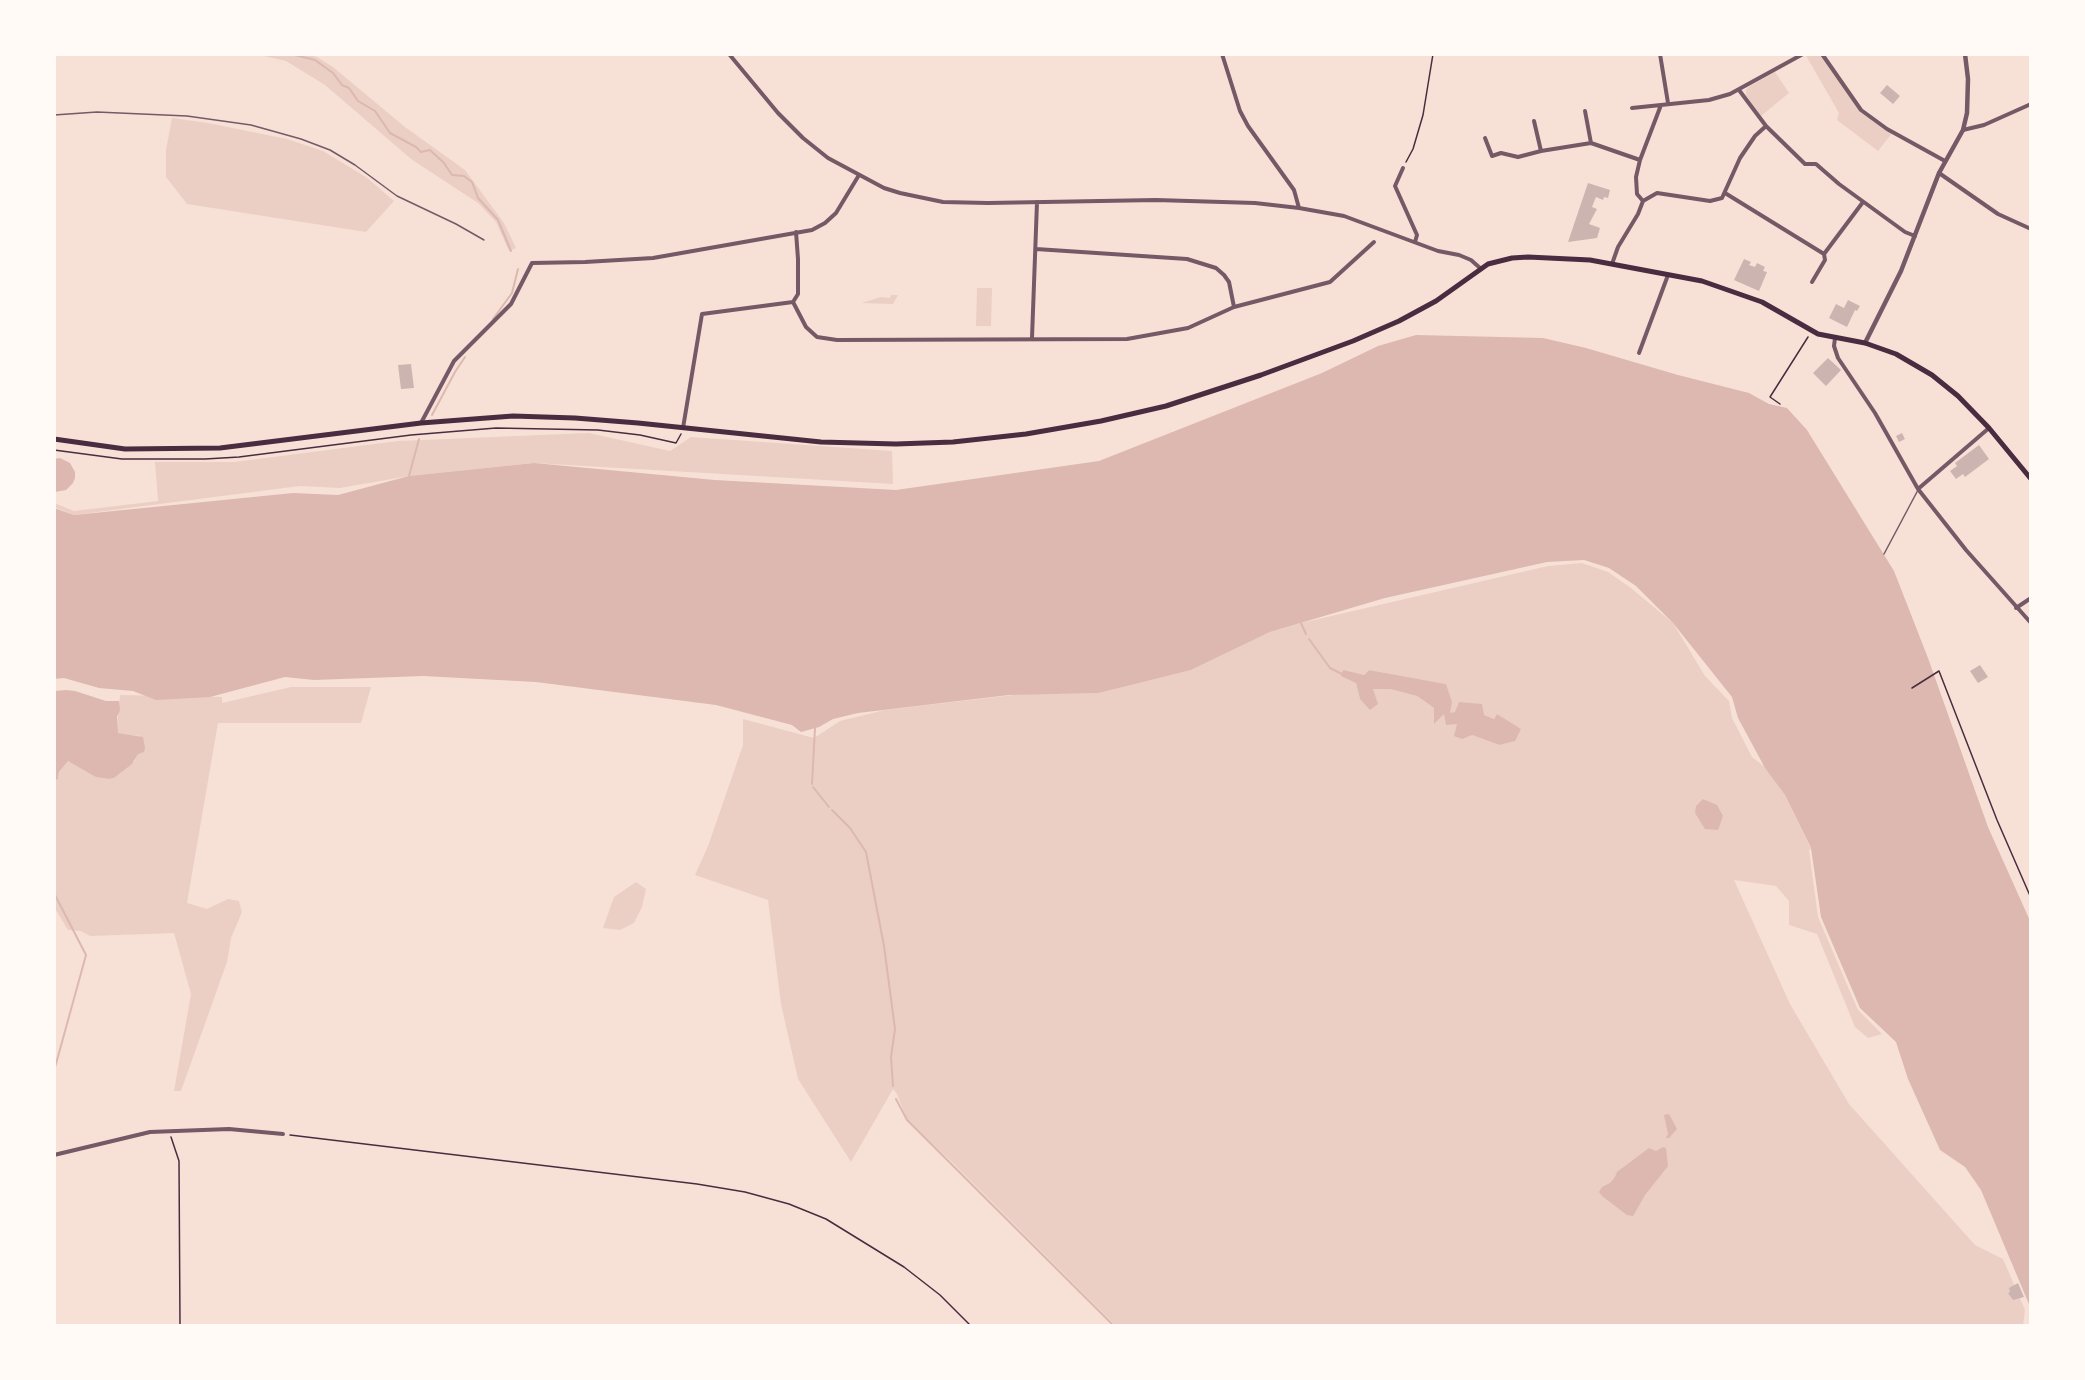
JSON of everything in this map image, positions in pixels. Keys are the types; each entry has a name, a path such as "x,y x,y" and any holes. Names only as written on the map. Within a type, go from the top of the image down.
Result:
{"main road":[{"path":"54,439 125,449 220,448 251,446 421,423 513,416 575,418 821,442 896,444 995,438 1101,421 1209,393 1353,341 1423,309 1480,268 1498,260 1528,257 1584,260 1702,280 1747,295 1811,332 1865,343 1896,354 1932,375 1958,396 1989,428 2031,479"}],"street":[{"path":"729,54 778,113 803,138 828,158 884,188 943,202 1156,200 1255,203 1299,208 1344,216 1438,251 1465,257 1480,268"},
{"path":"1222,54 1240,111 1248,126 1294,190 1299,208"},
{"path":"1660,54 1668,104"},
{"path":"1632,108 1709,100 1738,90 1803,54"},
{"path":"1822,54 1861,109 1887,129 1945,161"},
{"path":"1865,343 1901,271 1939,173 1963,130 1967,113 1968,79 1965,54"},
{"path":"1738,90 1766,126 1805,164 1816,164 1863,202 1905,232 1915,236"},
{"path":"1963,130 1984,125 2031,104"},
{"path":"1643,201 1637,194 1636,179 1640,160 1661,105"},
{"path":"1585,111 1591,143"},
{"path":"1534,121 1540,151"},
{"path":"1612,264 1643,201 1657,193 1716,201 1725,193 1740,158 1755,136 1766,126"},
{"path":"1485,138 1492,156 1501,153 1518,157 1591,143 1640,160"},
{"path":"1403,168 1395,186 1417,235 1415,242"},
{"path":"1939,173 1998,214 2031,229"},
{"path":"421,423 454,362 511,304 532,263 638,260 812,230 830,218 847,198 859,175"},
{"path":"1725,193 1824,254"},
{"path":"1032,338 1037,202"},
{"path":"1812,282 1825,260 1824,254 1863,202"},
{"path":"793,302 798,294 796,232"},
{"path":"793,302 806,327 817,337 837,340 1127,339 1188,328 1234,307 1330,282 1374,242"},
{"path":"1036,249 1188,260 1216,268 1229,282 1234,307"},
{"path":"1640,353 1669,274"},
{"path":"683,428 702,314 793,302"},
{"path":"1835,338 1834,346 1838,358 1875,413 1918,489 1966,550 2031,623"},
{"path":"1918,489 1989,428"},
{"path":"2016,608 2031,598"},
{"path":"54,1155 150,1132 229,1129 283,1134"}],"lane":[{"path":"54,115 97,112 187,116 251,125 301,139 330,150 397,196 484,240"},
{"path":"1884,554 1918,489"}],"path":[{"path":"1403,168 1413,149 1423,115 1432,54"},
{"path":"1780,404 1770,397 1811,332"},
{"path":"54,450 122,459 205,459 239,457 411,435 496,428 598,430 640,435 676,444 683,428"},
{"path":"1912,688 1939,671 1997,820 2031,898"},
{"path":"168,1131 179,1161 180,1326"},
{"path":"283,1134 687,1183 745,1192 789,1204 826,1219 904,1267 940,1295 971,1326"}],"shaded area":[{"path":"255,54 307,54 333,67 405,127 465,170 504,223 516,248 509,251 496,222 478,203 411,159 325,85 286,61"},
{"path":"1805,54 1822,54 1861,109 1893,132 1878,151 1837,120 1839,113"},
{"path":"1775,72 1789,93 1761,116 1746,95 1746,90"},
{"path":"172,118 287,139 323,151 366,177 394,201 366,232 187,204 166,177 166,150"},
{"path":"977,288 992,288 991,326 976,326"},
{"path":"891,295 898,295 893,304 861,303 881,297 890,298"},
{"path":"1416,335 1543,338 1586,348 1749,393 1769,404 1787,408 1807,430 1894,571 1928,658 1988,827 2031,923 2031,1309 1981,1190 1965,1167 1940,1150 1908,1079 1896,1042 1860,1008 1821,917 1811,848 1785,795 1765,768 1738,718 1732,697 1673,623 1636,586 1609,568 1584,560 1547,562 1385,598 1270,632 1191,670 1098,693 1009,695 858,713 833,719 819,727 801,732 792,725 716,705 536,682 423,676 314,680 285,677 210,697 156,700 133,691 99,688 64,678 54,679 54,508 74,515 293,493 338,495 409,476 534,463 715,480 896,490 1099,461 1322,373 1378,346"},
{"path":"589,433 670,451 691,437 892,451 893,484 534,463 409,476 340,488 300,486 74,515 54,507 54,503 74,511 158,501 155,462 234,462 398,441"},
{"path":"60,458 70,463 75,472 75,478 66,490 55,492 54,459"},
{"path":"1582,563 1608,572 1631,588 1673,623 1705,676 1729,701 1732,718 1752,757 1766,768 1785,795 1811,849 1809,850 1818,917 1858,1010 1882,1034 1868,1038 1855,1027 1817,934 1789,925 1789,901 1776,886 1734,880 1790,1004 1849,1104 1975,1245 2003,1259 2025,1310 2023,1326 1116,1326 907,1120 893,1089 851,1162 798,1079 781,1004 768,900 695,875 708,846 743,745 743,719 814,738 840,721 885,710 1022,694 1091,693 1191,670 1270,632 1301,623 1548,566","holes":["1369,670 1446,684 1450,714 1455,712 1484,715 1494,719 1497,714 1521,730 1499,745 1472,735 1444,713 1435,723 1434,708 1417,696 1390,689 1373,689 1360,699 1356,683"]},
{"path":"1343,670 1364,675 1369,670 1446,684 1452,702 1450,713 1455,712 1459,702 1482,704 1484,715 1494,719 1497,714 1521,729 1515,741 1499,745 1472,735 1462,739 1454,736 1457,724 1446,725 1444,714 1434,724 1434,708 1417,696 1390,689 1373,689 1378,704 1370,710 1360,699 1356,683 1341,676"},
{"path":"291,687 371,687 361,723 218,723 187,903 207,909 228,899 239,901 242,912 231,938 227,962 181,1091 174,1091 191,994 174,933 90,936 81,931 68,930 54,907 54,781 58,779 59,772 68,761 102,778 109,779 114,778 135,761 140,736 118,733 120,695 222,697 222,703"},
{"path":"66,690 106,701 119,701 118,733 143,737 144,752 138,754 132,764 114,778 96,777 68,761 59,772 58,779 54,781 54,691"},
{"path":"1703,799 1717,805 1723,816 1718,830 1705,829 1695,813 1696,806"},
{"path":"636,882 646,889 642,907 634,923 620,930 603,928 614,897"},
{"path":"1669,1114 1677,1129 1669,1138 1666,1138 1668,1134 1664,1115"},
{"path":"1663,1147 1666,1148 1668,1166 1645,1195 1633,1216 1627,1215 1602,1196 1599,1192 1602,1187 1610,1183 1617,1172 1649,1148 1656,1151"}],"building":[{"path":"1887,85 1900,96 1893,104 1880,93"},
{"path":"1588,183 1610,190 1608,198 1604,197 1603,200 1596,197 1592,207 1597,209 1589,224 1600,228 1597,238 1568,242"},
{"path":"1744,259 1751,262 1749,265 1755,267 1757,263 1765,267 1763,271 1767,272 1759,291 1734,280"},
{"path":"1848,300 1860,306 1857,311 1855,310 1847,327 1829,318 1836,304 1844,308"},
{"path":"1828,358 1841,370 1826,386 1813,373"},
{"path":"411,364 414,388 401,389 398,365"},
{"path":"1902,433 1905,439 1899,442 1896,436"},
{"path":"1979,445 1989,459 1965,477 1963,474 1956,479 1950,471 1957,466 1955,463"},
{"path":"1980,665 1988,677 1978,683 1970,671"},
{"path":"2018,1283 2024,1297 2013,1300 2008,1293 2009,1288"}],"waterway":[{"path":"291,54 315,60 333,73 342,85 349,88 358,101 375,111 390,133 421,152 430,150 444,163 452,175 464,176 472,182 478,198 498,220 511,251"},
{"path":"493,319 512,293 518,269"},
{"path":"432,415 465,357"},
{"path":"409,476 419,439"},
{"path":"1301,623 1306,634"},
{"path":"1309,639 1330,668 1342,674"},
{"path":"812,784 815,728"},
{"path":"813,787 829,807"},
{"path":"832,810 850,828 866,852 884,946 895,1029 891,1057 893,1086"},
{"path":"54,893 86,955 54,1071"},
{"path":"896,1099 907,1120 1114,1326"}]}
